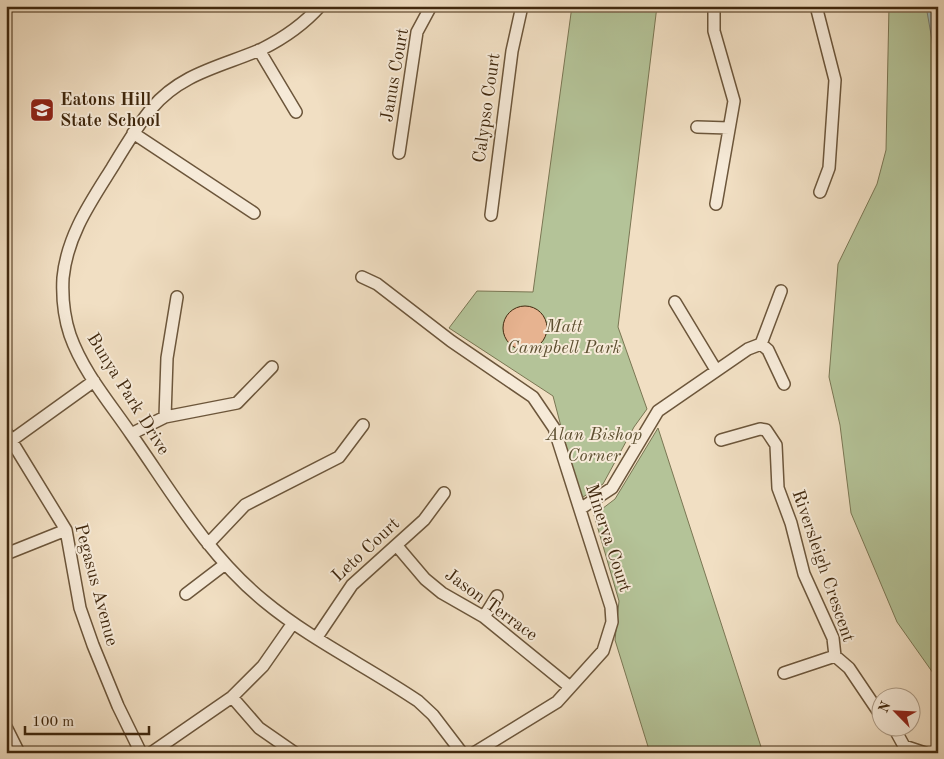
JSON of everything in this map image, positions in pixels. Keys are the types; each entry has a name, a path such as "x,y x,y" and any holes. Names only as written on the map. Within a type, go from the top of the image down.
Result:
{"street":[{"name":"Bunya Park Drive","path":"320,6 296,29 259,50 216,65 185,80 169,91 153,107 133,134 81,218 70,244 65,265 63,297 66,321 75,346 94,381 224,565 265,602 293,623 418,701 444,728 462,753"},
{"name":"Janus Court","path":"399,153 417,32 431,6"},
{"name":"Calypso Court","path":"491,216 511,59 522,6"},
{"path":"714,6 714,31 734,101 716,204"},
{"path":"816,6 835,80 829,168 820,192"},
{"path":"259,50 296,112"},
{"path":"697,127 729,128"},
{"path":"133,134 254,213"},
{"name":"Minerva Court","path":"362,278 377,284 451,341 533,397 554,428 611,607 612,622 603,650 557,702 474,753"},
{"path":"580,508 612,488 658,411 748,349 761,344 781,291"},
{"path":"165,417 167,358 177,297"},
{"path":"675,302 716,370"},
{"path":"761,344 768,350 784,384"},
{"path":"132,434 165,417 237,403 272,367"},
{"path":"9,436 94,381"},
{"path":"208,544 246,505 339,457 363,425"},
{"name":"Riversleigh Crescent","path":"721,440 760,429 766,430 772,437 776,445 778,488 791,523 804,574 833,638 835,656 849,668 872,702"},
{"name":"Pegasus Avenue","path":"9,436 66,530 83,617 118,706 141,753"},
{"name":"Leto Court","path":"317,637 352,585 424,520 444,493"},
{"path":"6,554 66,530"},
{"name":"Jason Terrace","path":"396,546 425,579 442,592 484,617 570,687"},
{"path":"186,594 224,565"},
{"path":"484,617 497,596"},
{"path":"151,753 232,697 263,666 293,623"},
{"path":"784,673 835,656"},
{"path":"232,697 259,728 295,753"},
{"path":"6,727 19,753"},
{"path":"896,736 901,749 925,753"}],"green space":[{"name":"Matt Campbell Park","path":"572,6 657,6 618,327 647,409 634,427 603,484 580,499 553,396 449,328 477,291 533,292"},
{"path":"889,6 938,6 938,680 897,622 851,513 840,425 829,377 838,264 877,184 886,150"},
{"path":"658,428 763,753 650,753 615,640 619,601 594,515 615,499"}],"water":[{"path":"926,6 938,6 938,96 932,40"}],"building":[{"path":"525,306 537,310 543,316 547,328 543,340 537,346 525,350 513,346 507,340 503,328 507,316 513,310"}],"place":[{"name":"Eatons Hill State School","path":"42,110"}],"park label":[{"name":"Alan Bishop Corner","path":"594,445"}]}
